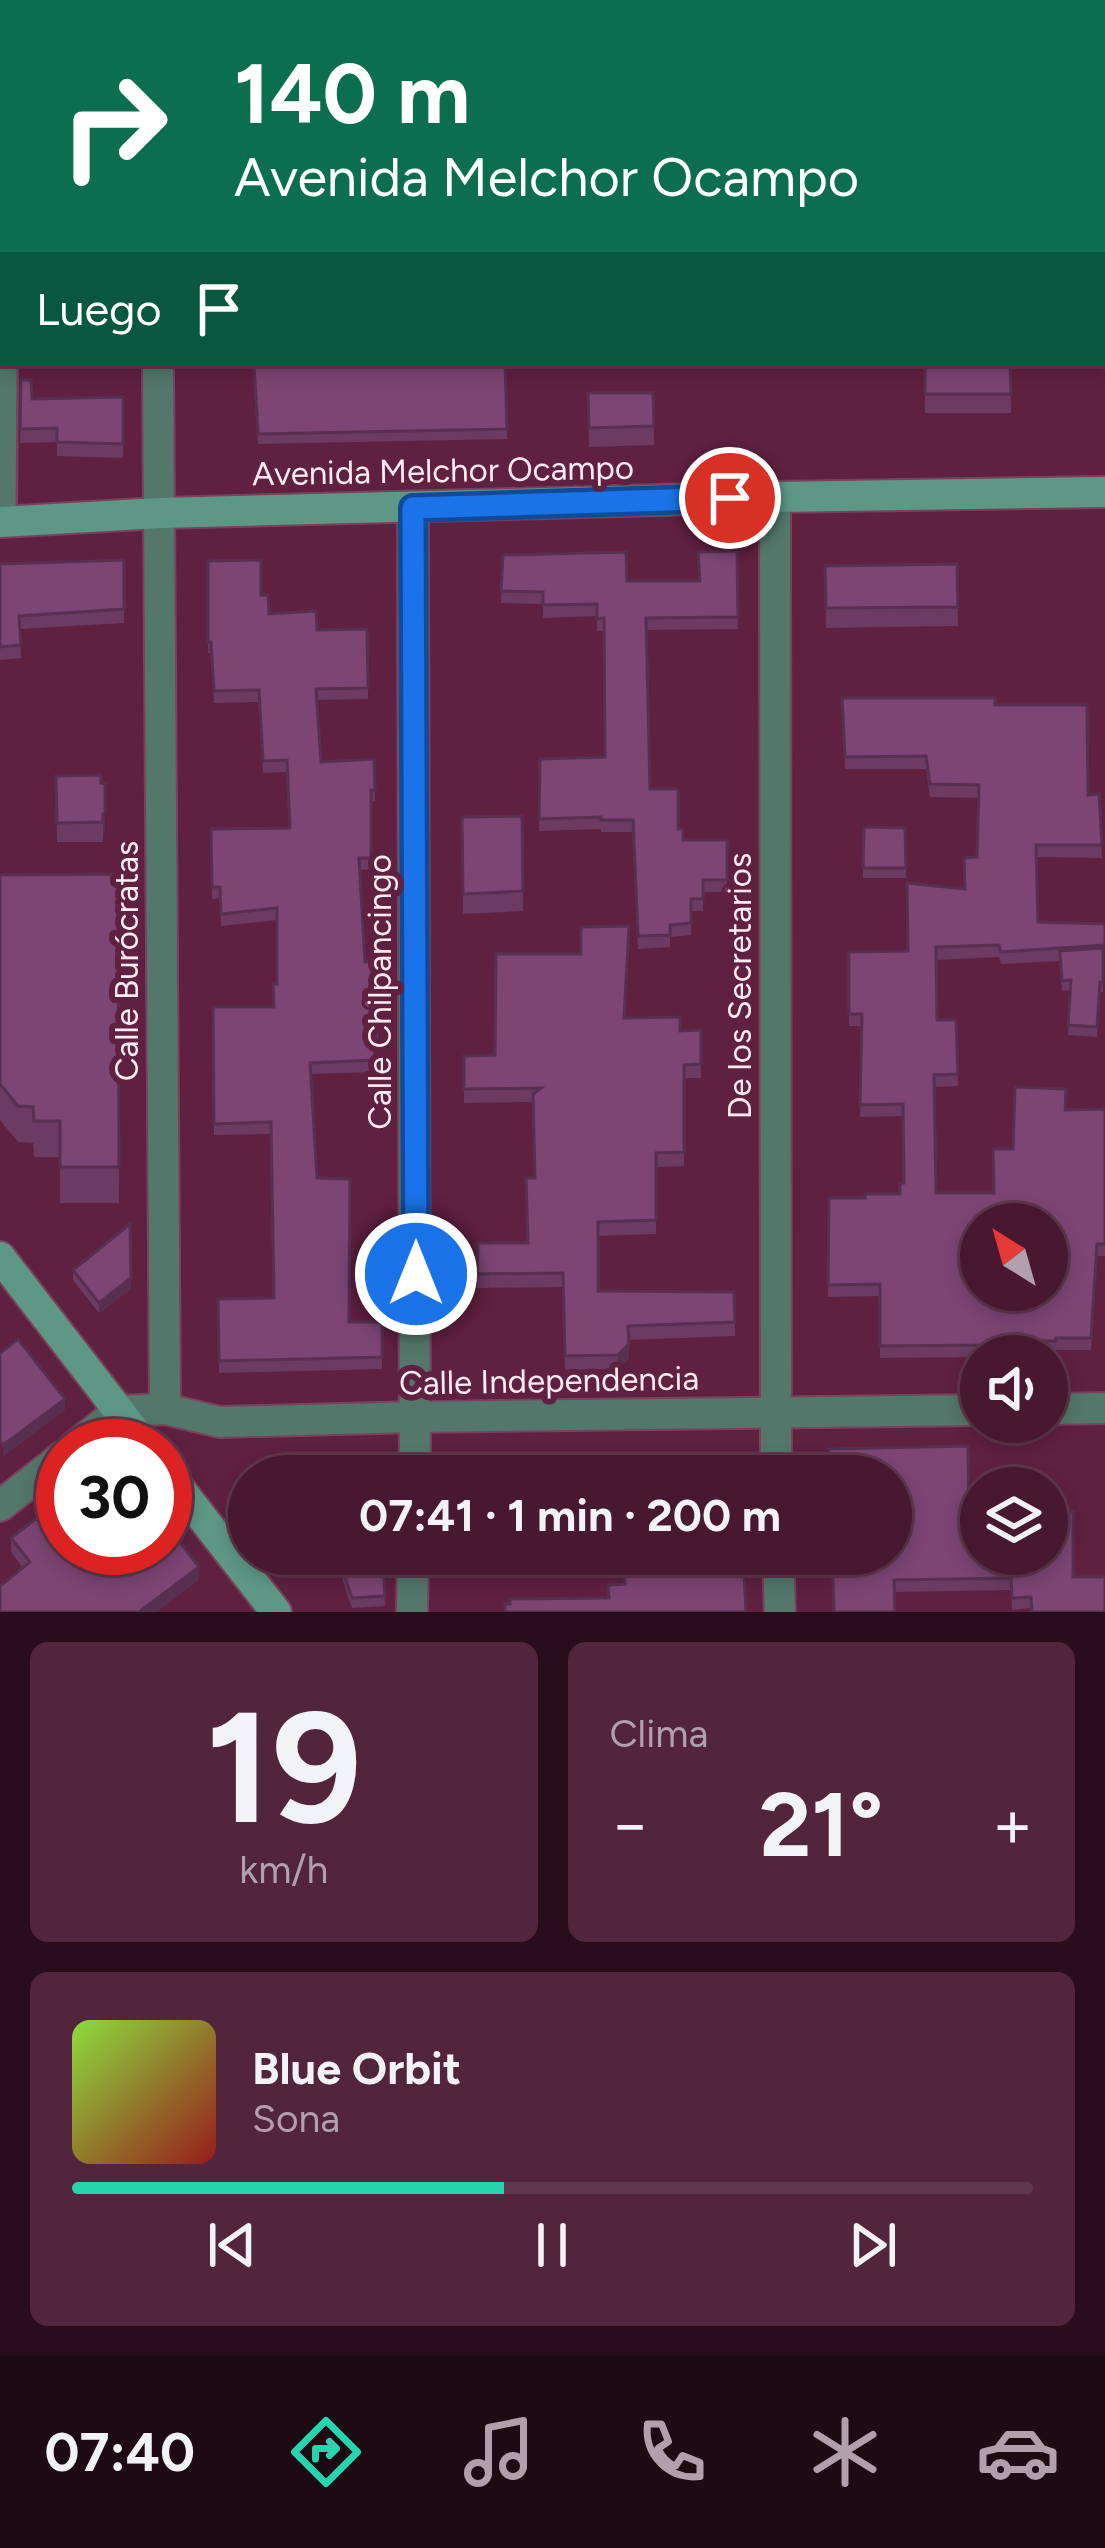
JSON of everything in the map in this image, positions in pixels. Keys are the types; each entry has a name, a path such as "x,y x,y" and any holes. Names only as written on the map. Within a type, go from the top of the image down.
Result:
{"main road":[{"name":"Avenida Melchor Ocampo","path":"3,522 160,513 1105,492"},
{"path":"0,1257 125,1419"},
{"path":"192,1506 270,1610"}],"street":[{"name":"Calle Burócratas","path":"158,366 165,1409"},
{"name":"De los Secretarios","path":"775,497 776,1455"},
{"name":"Calle Chilpancingo","path":"413,508 415,1455"},
{"path":"1068,1409 1105,1408"},
{"name":"Calle Independencia","path":"119,1411 165,1409 220,1422 960,1410"},
{"path":"109,1419 119,1411"},
{"path":"0,1506 36,1477"},
{"path":"412,1612 413,1575"},
{"path":"779,1575 780,1612"}],"lane":[{"path":"3,522 6,366"}],"building":[{"path":"254,366 505,366 507,429 258,434"},
{"path":"925,366 1010,366 1011,394 925,394"},
{"path":"21,380 31,380 32,399 123,397 123,444 57,442 57,428 20,429"},
{"path":"588,393 653,393 654,426 589,428"},
{"path":"737,551 738,617 646,618 650,789 678,789 678,829 683,829 683,840 727,840 727,880 703,880 703,899 691,899 691,923 670,925 670,935 638,936 633,820 539,819 540,759 605,757 604,618 597,619 597,604 543,605 543,592 501,591 503,555 626,552 627,581 700,581 698,552"},
{"path":"124,560 124,609 19,616 21,645 0,647 0,564"},
{"path":"261,560 261,595 268,595 269,614 316,611 317,630 367,629 368,688 316,689 321,762 374,759 371,858 359,858 365,962 378,962 375,1060 310,1063 317,1178 350,1179 349,1322 382,1322 382,1357 219,1361 218,1299 274,1298 271,1122 214,1124 213,1007 274,1007 277,908 221,914 220,887 212,887 211,829 290,828 287,760 263,761 259,690 214,691 208,642 208,561"},
{"path":"957,564 958,607 826,608 825,566"},
{"path":"842,698 995,698 995,705 1087,705 1088,795 1099,794 1102,845 1036,845 1038,922 1105,924 1105,945 1001,952 999,945 936,947 937,1020 956,1020 958,1074 934,1075 936,1193 994,1193 993,1149 1013,1149 1015,1087 1066,1089 1065,1110 1105,1109 1105,1244 1097,1244 1091,1338 960,1335 960,1345 880,1346 880,1284 828,1285 829,1198 900,1194 900,1183 904,1183 903,1104 860,1105 862,1014 849,1014 849,952 908,951 907,883 965,889 964,858 977,857 979,785 930,784 926,756 845,757"},
{"path":"101,775 105,784 103,822 57,823 56,776"},
{"path":"522,816 523,891 463,894 462,817"},
{"path":"864,827 905,828 906,868 863,868"},
{"path":"118,874 119,1167 60,1167 60,1121 34,1121 33,1107 18,1106 0,1084 0,875"},
{"path":"629,926 624,1018 680,1017 680,1031 701,1030 701,1064 684,1065 684,1152 656,1153 656,1220 598,1222 598,1291 734,1292 735,1322 628,1326 629,1344 618,1355 565,1356 563,1273 477,1274 478,1243 528,1243 526,1178 535,1178 533,1094 541,1088 464,1089 464,1056 495,1055 496,954 581,954 581,927"},
{"path":"1103,948 1097,1027 1068,1025 1071,980 1062,981 1060,951"},
{"path":"130,1224 131,1278 99,1303 73,1270"},
{"path":"18,1339 65,1399 3,1445 0,1441 0,1353"},
{"path":"968,1446 968,1467 960,1467 960,1575 1068,1575 1068,1512 1073,1512 1073,1577 1105,1577 1105,1612 1032,1612 1031,1597 1012,1598 1011,1578 894,1580 895,1612 834,1612 833,1575 912,1575 912,1455 829,1455 829,1449"},
{"path":"36,1519 36,1575 188,1575 139,1612 0,1612 0,1586 30,1562 11,1538"},
{"path":"344,1575 384,1575 385,1596 352,1598"},
{"path":"624,1575 744,1575 746,1612 505,1612 510,1599 609,1598 608,1585 625,1584"}],"route":[{"path":"416,1274 413,508 730,498"}]}
